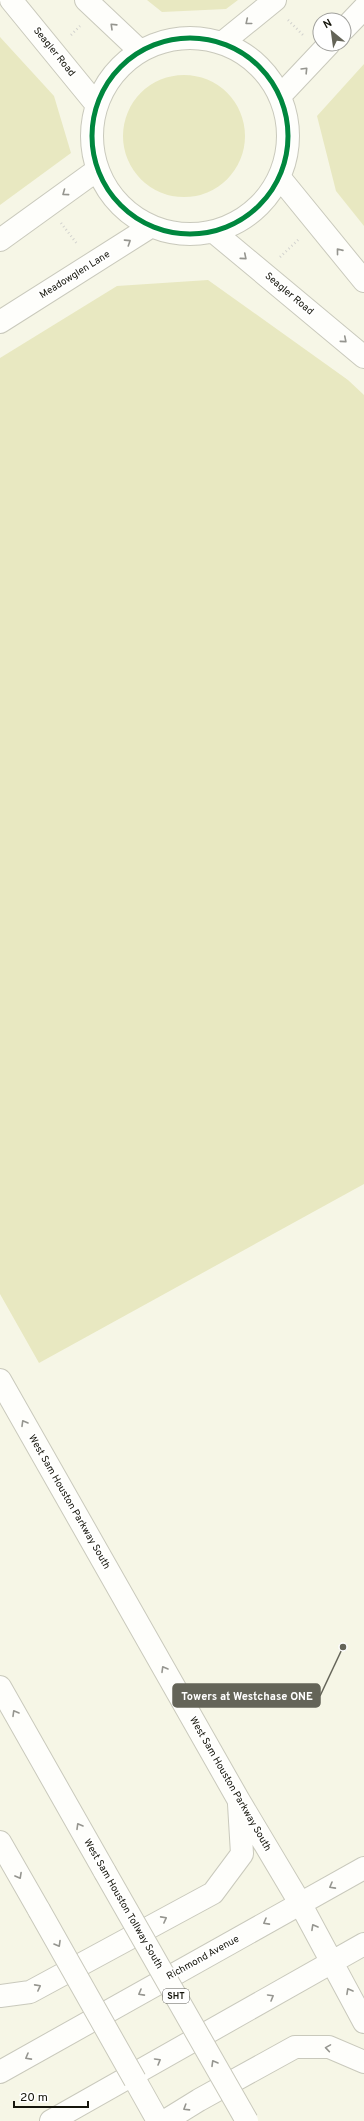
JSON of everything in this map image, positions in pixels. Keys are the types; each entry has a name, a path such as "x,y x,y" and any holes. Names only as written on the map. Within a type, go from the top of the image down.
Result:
{"main road":[{"name":"Seagler Road","path":"11,0 96,104"},
{"path":"86,0 140,51"},
{"path":"222,43 280,8"},
{"path":"352,21 364,8"},
{"path":"194,38 222,43 246,55 266,73 280,96 288,123 288,150 280,178 263,202 241,221 214,232 182,235 150,227 128,214 109,194 97,170 90,137 96,104 106,83 121,65 140,51 166,41 194,38"},
{"path":"280,96 322,52"},
{"path":"0,240 97,170"},
{"path":"280,178 364,281"},
{"name":"Meadowglen Lane","path":"0,322 150,227"},
{"name":"Seagler Road","path":"214,232 364,357"},
{"name":"West Sam Houston Parkway South","path":"0,1380 238,1799 300,1903 364,2022"},
{"name":"West Sam Houston Tollway South","path":"0,1687 247,2121"},
{"path":"0,1996 30,1992 213,1892 242,1854 238,1799"},
{"path":"0,1842 158,2121"},
{"name":"Richmond Avenue","path":"0,2072 364,1868"},
{"path":"51,2121 364,1944"},
{"path":"165,2121 199,2100 295,2047 329,2047 364,2062"},
{"path":"135,2080 152,2121"}],"path":[{"path":"280,8 308,41"},
{"path":"58,220 80,248"},
{"path":"279,258 305,233"}],"green space":[{"path":"147,0 238,0 226,9 162,12"},
{"path":"0,37 54,96 71,153 0,205"},
{"path":"364,64 364,226 336,191 317,116"},
{"path":"184,75 196,76 207,80 227,93 240,113 244,124 244,148 240,159 227,179 207,192 196,196 184,197 172,196 161,192 141,179 128,159 124,148 123,136 124,124 128,113 141,93 161,80 172,76"},
{"path":"208,280 348,380 364,395 364,1184 39,1363 0,1294 0,358 117,286"}],"cycle path":[{"path":"180,38 200,38 219,42 236,49 245,54 266,74 272,81 281,98 288,126 288,136 288,146 281,174 272,191 252,212 236,223 219,230 200,234 180,234 152,227 135,218 108,191 96,165 92,146 92,126 99,98 108,81 135,54 161,42 180,38"}],"place":[{"name":"Towers at Westchase ONE","path":"343,1647"}]}
